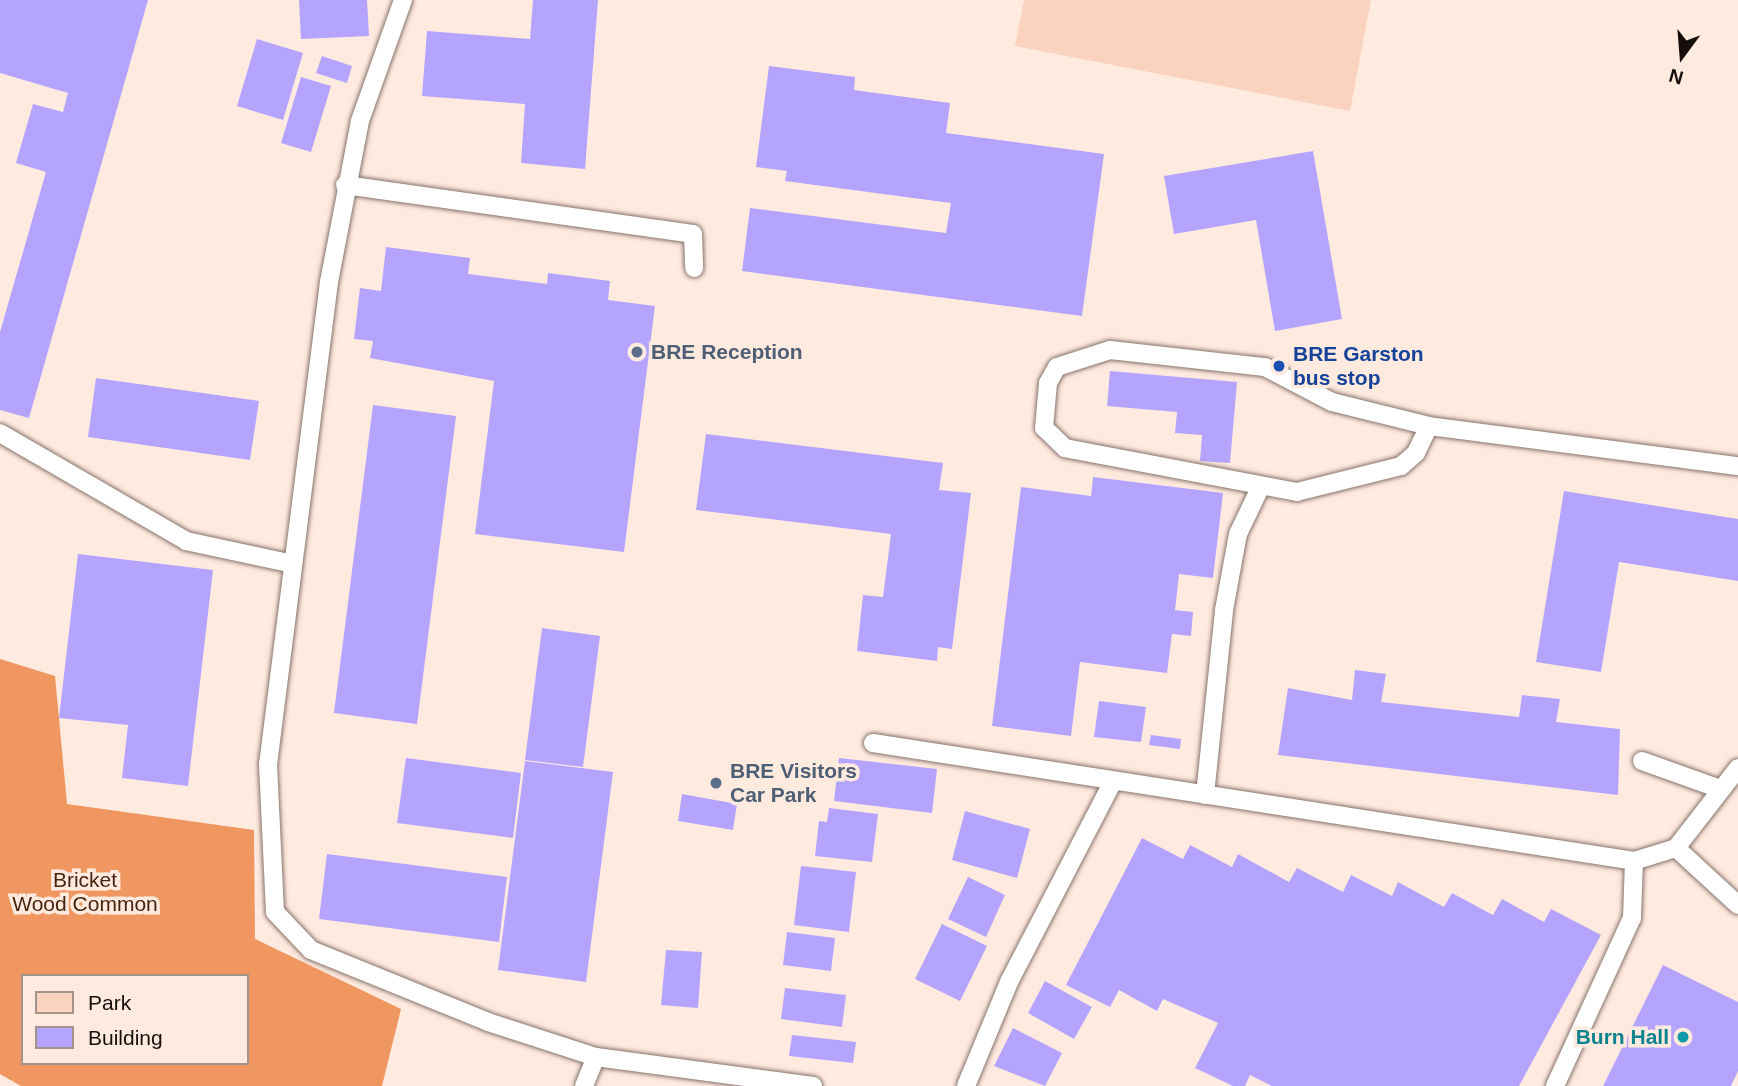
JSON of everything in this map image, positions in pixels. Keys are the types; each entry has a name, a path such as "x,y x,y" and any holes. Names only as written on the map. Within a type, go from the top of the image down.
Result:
{"lane":[{"path":"403,0 345,185 268,764 275,912 311,950 488,1022 596,1057 813,1086"},
{"path":"345,185 693,234 694,268"},
{"path":"1429,426 1416,453 1401,466 1297,492 1065,448 1044,428 1048,383 1056,367 1111,350 1216,357 1265,367 1332,402 1429,426 1738,466"},
{"path":"0,433 186,541 293,564"},
{"path":"1205,795 1224,610 1238,534 1261,486"},
{"path":"873,743 1634,861 1676,848 1738,768"},
{"path":"1642,761 1720,789"},
{"path":"966,1086 1009,982 1113,781"},
{"path":"1676,848 1738,905"},
{"path":"1555,1086 1632,918 1634,861"},
{"path":"584,1086 596,1057"}],"green space":[{"path":"1024,0 1371,0 1350,111 1015,46"},
{"name":"Bricket Wood Common","path":"0,659 55,676 67,804 254,830 255,939 401,1009 382,1086 21,1086 0,1074"}],"building":[{"path":"0,0 148,0 29,418 0,410 0,332 46,172 16,163 33,104 63,112 68,93 0,73"},
{"path":"299,0 367,0 369,36 301,39"},
{"path":"533,0 598,0 585,169 521,163 525,104 422,96 427,31 530,39"},
{"path":"257,39 303,53 283,120 237,106"},
{"path":"322,56 352,66 347,83 316,73"},
{"path":"769,66 855,77 854,90 950,103 946,133 1104,154 1082,316 742,271 750,208 946,233 951,203 785,181 787,171 756,167"},
{"path":"301,77 331,86 311,152 281,143"},
{"path":"1313,151 1342,319 1275,331 1256,220 1174,234 1164,176"},
{"path":"386,247 470,258 468,274 547,284 548,273 610,281 608,300 655,306 624,552 475,534 494,381 370,358 373,341 354,339 360,288 381,291"},
{"path":"1110,371 1237,382 1230,463 1200,461 1202,435 1175,433 1177,412 1107,406"},
{"path":"96,378 259,401 250,460 88,437"},
{"path":"373,405 456,416 417,724 334,713"},
{"path":"706,434 943,463 939,490 971,493 952,649 938,647 937,661 857,651 863,595 883,597 891,534 696,510"},
{"path":"1093,477 1223,493 1213,578 1179,574 1175,610 1193,612 1191,636 1172,634 1167,673 1080,662 1071,736 992,726 1021,487 1091,496"},
{"path":"1564,491 1738,519 1738,581 1619,562 1601,672 1536,662"},
{"path":"78,554 213,570 188,786 122,778 128,725 59,718"},
{"path":"542,628 600,636 583,767 525,760"},
{"path":"1355,670 1386,674 1381,702 1519,717 1522,695 1560,699 1556,722 1620,729 1618,795 1278,755 1288,688 1352,700"},
{"path":"1099,701 1146,707 1141,742 1094,737"},
{"path":"1151,735 1181,739 1180,749 1149,745"},
{"path":"406,758 521,773 513,838 397,823"},
{"path":"839,758 937,769 932,813 834,801"},
{"path":"525,761 613,772 586,982 498,970"},
{"path":"682,794 737,804 733,830 678,821"},
{"path":"829,808 878,814 872,862 815,856 819,821 827,822"},
{"path":"965,811 1030,829 1017,878 952,860"},
{"path":"1142,838 1183,859 1190,845 1232,867 1238,854 1289,882 1297,868 1343,892 1351,875 1392,896 1398,882 1444,907 1452,893 1493,915 1502,899 1544,922 1551,909 1601,935 1519,1086 1272,1086 1250,1075 1245,1086 1233,1086 1195,1068 1218,1023 1163,999 1157,1011 1119,990 1110,1007 1066,985"},
{"path":"327,854 507,877 499,942 319,919"},
{"path":"801,866 856,872 849,932 794,925"},
{"path":"968,877 1005,895 986,937 948,919"},
{"path":"942,924 987,946 960,1001 915,979"},
{"path":"787,932 835,938 831,971 783,965"},
{"path":"666,950 702,952 698,1008 661,1005"},
{"name":"Burn Hall","path":"1663,965 1738,1002 1738,1071 1731,1086 1603,1086"},
{"path":"1045,981 1092,1007 1074,1039 1028,1013"},
{"path":"785,988 846,995 842,1027 781,1019"},
{"path":"1013,1028 1062,1053 1045,1086 994,1066"},
{"path":"792,1035 856,1042 853,1063 789,1056"}],"place":[{"name":"BRE Reception","path":"637,352"},
{"name":"BRE Garston bus stop","path":"1279,366"},
{"name":"BRE Visitors Car Park","path":"716,783"},
{"name":"Burn Hall","path":"1683,1037"}]}
